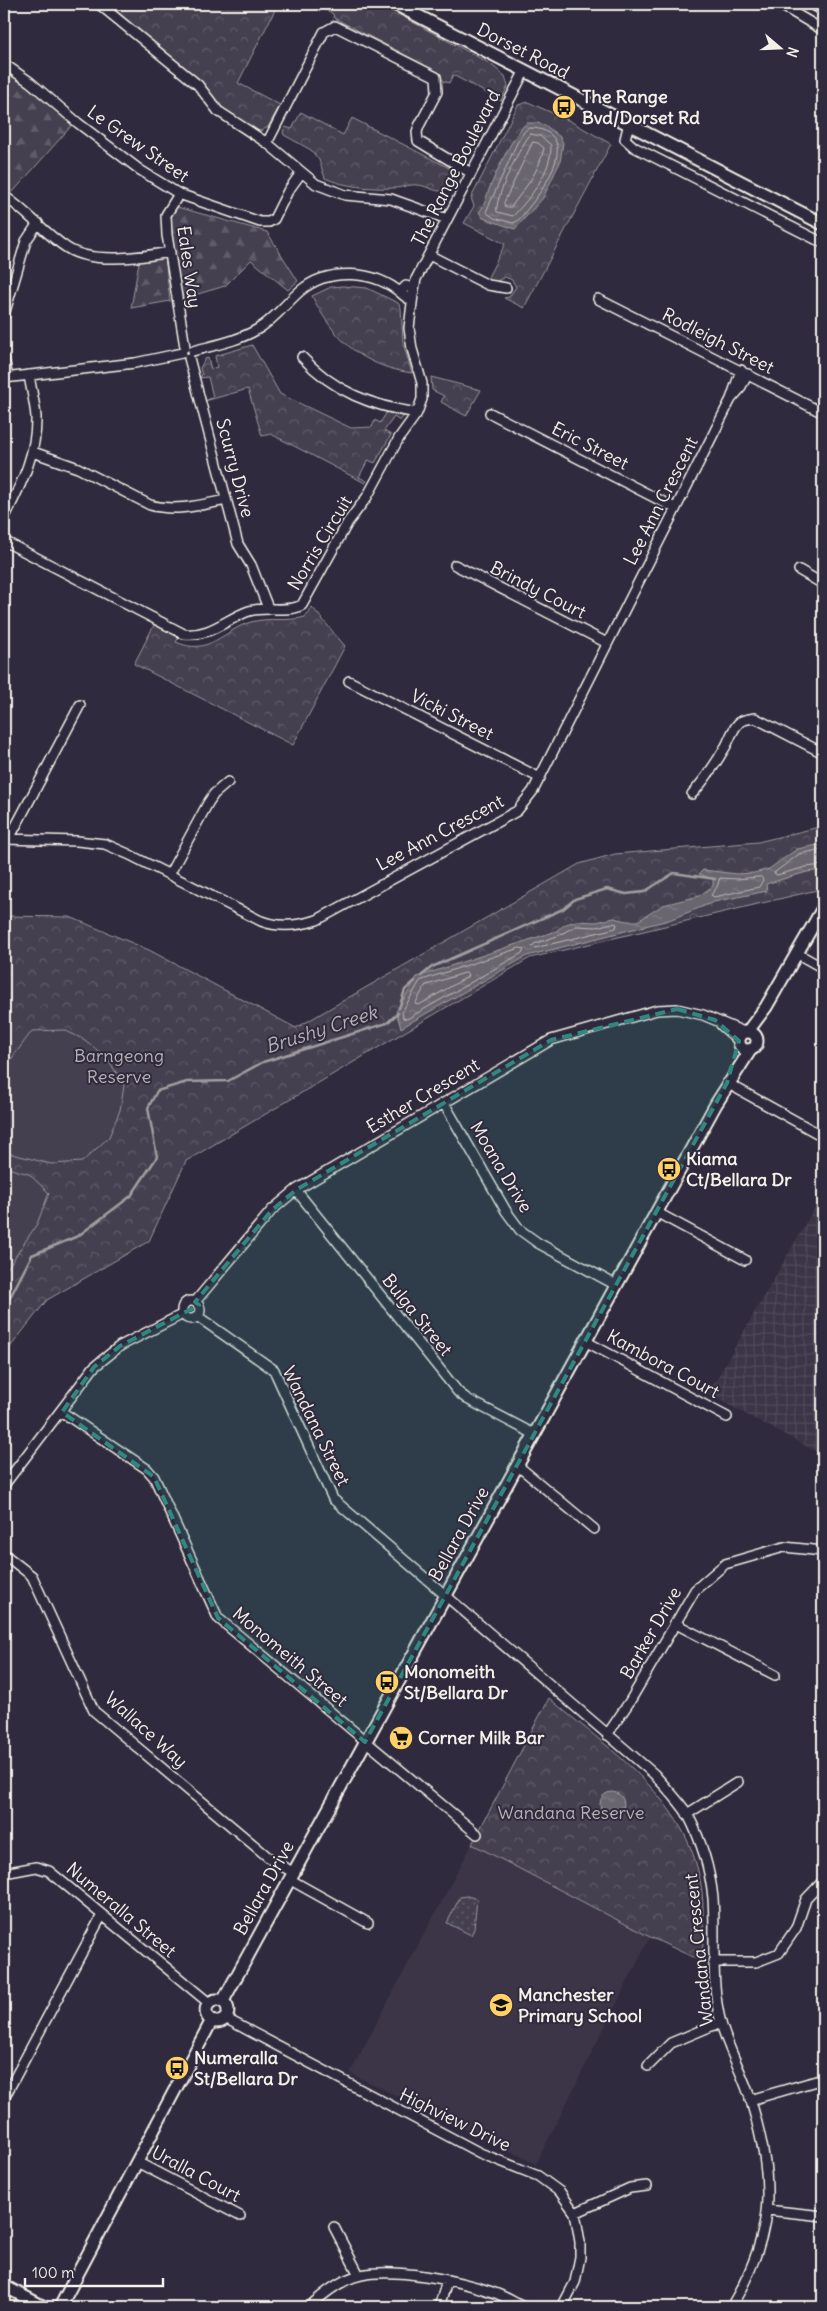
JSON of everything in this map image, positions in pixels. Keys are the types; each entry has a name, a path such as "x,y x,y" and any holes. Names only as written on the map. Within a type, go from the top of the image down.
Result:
{"highway":[{"path":"817,4 823,7"}],"main road":[{"name":"Dorset Road","path":"395,4 524,72 629,123 823,224"},
{"name":"Bellara Drive","path":"728,1083 745,1037 766,1007 823,908"},
{"name":"Bellara Drive","path":"223,2001 656,1212 728,1083 756,1044 745,1037"},
{"path":"218,2000 223,2001 228,2009 225,2018 216,2021 212,2020 206,2012 209,2003 218,2000"},
{"path":"60,2307 212,2020"},
{"path":"4,2286 44,2307"}],"street":[{"path":"99,4 198,85 218,111 267,143 316,184 335,192 391,199 446,221"},
{"path":"779,4 823,30"},
{"path":"267,143 324,32 335,26 436,77 437,92 419,126 418,141 472,170"},
{"name":"Le Grew Street","path":"4,64 30,82 78,123 140,170 179,194 260,222 269,222 274,218 288,191 301,173"},
{"name":"The Range Boulevard","path":"405,291 416,280 524,72"},
{"path":"629,123 625,139 634,147 823,244"},
{"name":"Eales Way","path":"179,194 166,215 170,252 187,352"},
{"path":"4,196 66,247 88,255 133,258 170,252"},
{"path":"4,314 26,241 38,223"},
{"path":"428,256 488,285 506,288"},
{"path":"4,358 6,378 142,362 235,339 258,330 300,291 319,280 347,274 364,275 405,291"},
{"name":"Norris Circuit","path":"4,541 184,634 201,635 247,612 265,608 291,609 302,605 348,522 367,497 399,438 417,413 422,399 422,383 410,335 410,308 405,291"},
{"name":"Rodleigh Street","path":"598,299 823,413"},
{"name":"Scurry Drive","path":"187,352 238,544 252,565 265,608"},
{"path":"302,357 323,378 349,394 379,406 417,413"},
{"name":"Lee Ann Crescent","path":"6,839 77,841 104,844 122,851 260,921 281,926 307,923 517,811 528,799 540,778 675,508 731,399 739,390 744,372"},
{"path":"4,520 26,473 32,455 35,434 31,375"},
{"name":"Eric Street","path":"490,413 675,508"},
{"path":"32,455 59,461 78,468 150,505 160,508 180,508 225,496"},
{"name":"Brindy Court","path":"455,565 607,643"},
{"path":"799,570 823,584"},
{"name":"Vicki Street","path":"349,681 540,778"},
{"path":"6,839 80,705"},
{"path":"692,794 712,770 734,730 740,722 747,719 755,718 823,753"},
{"path":"169,875 208,803 214,794 228,782"},
{"path":"798,954 823,968"},
{"name":"Esther Crescent","path":"195,1302 272,1210 296,1190 551,1040 666,1009 688,1010 715,1020 745,1037"},
{"path":"728,1083 817,1133"},
{"name":"Moana Drive","path":"444,1103 506,1211 520,1230 538,1243 616,1285"},
{"name":"Bulga Street","path":"296,1190 458,1392 467,1399 534,1434"},
{"path":"656,1212 745,1260"},
{"path":"190,1301 195,1302 200,1308 197,1316 190,1319 183,1314 182,1309 190,1301"},
{"path":"4,1486 62,1412 94,1367 120,1346 183,1314"},
{"name":"Wandana Street","path":"197,1316 274,1370 333,1499 446,1595"},
{"name":"Kambora Court","path":"585,1341 726,1417"},
{"name":"Monomeith Street","path":"62,1412 147,1469 154,1478 218,1618 477,1834"},
{"path":"517,1465 594,1529"},
{"name":"Barker Drive","path":"607,1735 630,1701 694,1590 725,1564 784,1547 823,1551"},
{"name":"Wallace Way","path":"4,1554 32,1576 94,1711 291,1876 368,1923"},
{"name":"Wandana Crescent","path":"446,1595 654,1774 687,1814 698,1837 710,1878 713,1899 713,1962 720,2022 750,2100 766,2162 767,2210 761,2245 748,2278 731,2307"},
{"path":"674,1623 775,1675"},
{"path":"687,1814 738,1782"},
{"name":"Numeralla Street","path":"4,1873 27,1867 42,1868 209,2003"},
{"path":"713,1962 756,1962 779,1953 796,1928 806,1899 823,1881"},
{"path":"4,2098 102,1915"},
{"name":"Highview Drive","path":"225,2018 480,2153 538,2176 560,2192 575,2213 580,2257 575,2282 562,2307"},
{"path":"648,2066 671,2044 720,2022"},
{"path":"750,2100 823,2079"},
{"name":"Uralla Court","path":"137,2162 240,2216"},
{"path":"575,2213 630,2188 647,2186"},
{"path":"767,2210 823,2216"},
{"path":"334,2227 359,2275"},
{"path":"309,2307 318,2298 339,2284 359,2275 394,2272 447,2281 494,2292 523,2307"},
{"path":"439,2307 447,2281"}],"highlighted area":[{"path":"677,1009 715,1020 739,1041 727,1083 365,1742 218,1618 154,1477 62,1412 94,1367 120,1346 199,1305 195,1302 272,1210 296,1190 551,1040"}],"shaded area":[{"path":"823,1193 823,1455 708,1394"},
{"name":"Manchester Primary School","path":"472,1844 650,1937 536,2164 350,2073"}],"green space":[{"path":"109,4 278,4 238,83 280,105 268,127 261,131 255,130 215,103 181,68"},
{"path":"315,4 379,4 489,63 505,76 508,86 501,101 453,75 449,83 443,81 440,73 334,18 333,14"},
{"path":"4,69 43,97 73,124 13,192 4,187"},
{"path":"528,102 570,121 611,144 524,308 504,298 509,297 516,287 512,280 505,277 495,282 487,279 505,244 464,223 474,206 471,198 518,105"},
{"path":"301,112 343,135 352,118 455,171 457,176 454,181 449,179 443,191 414,185 394,188 359,187 341,184 325,178 319,160 311,150 284,135 285,127 292,129"},
{"path":"177,207 267,232 298,281 288,290 251,260 225,286 181,299 169,223 171,213"},
{"path":"165,257 170,301 131,308 139,262"},
{"path":"331,287 367,288 398,303 401,308 403,343 412,373 378,364 364,357 340,338 330,326 312,296"},
{"path":"252,345 280,394 351,428 372,427 375,420 380,423 387,412 404,415 400,421 394,417 384,431 391,435 375,463 368,460 359,477 367,481 365,483 271,434 262,436 248,389 205,401 213,397 208,377 199,378 202,375 200,368 205,359 208,358 211,369 217,367 215,356"},
{"path":"431,377 481,390 466,416 441,402 444,396 432,390"},
{"path":"312,607 345,646 293,745 134,664 154,625 179,637 176,642 188,646 198,646 215,641 251,622 305,617"},
{"name":"Barngeong Reserve","path":"823,826 823,879 817,890 530,958 186,1161 149,1241 47,1300 4,1355 4,916 70,917 149,950 296,1028 579,864 615,854 758,842"},
{"path":"64,1030 85,1040 108,1059 124,1086 120,1110 109,1137 82,1162 51,1164 4,1152 4,1069 32,1031"},
{"path":"4,1167 29,1174 49,1193 37,1224 4,1271"},
{"name":"Wandana Reserve","path":"549,1698 639,1775 677,1821 690,1846 699,1875 703,1907 703,1962 650,1937 472,1844"},
{"path":"467,1896 477,1899 474,1929 471,1935 447,1923 460,1897"}],"water":[{"path":"527,123 545,125 560,137 563,143 560,162 543,198 515,229 483,218 479,212 485,203 506,152"},
{"path":"823,844 823,870 807,872 766,884 767,891 714,902 669,920 527,956 401,1028 396,1012 417,977 556,931 566,924 576,921 596,922 614,918 638,921 663,905 699,896 713,886 713,879 699,874 703,870 737,874 754,873 769,869 797,849"},
{"path":"612,1792 617,1793 623,1799 623,1809 617,1815 612,1816 607,1815 601,1809 600,1804 601,1799 607,1793"}],"waterway":[{"name":"Brushy Creek","path":"421,976 432,967 563,909 575,899 607,889 626,894 644,892 674,873 715,879"},
{"name":"Brushy Creek","path":"399,1008 405,990 415,981"},
{"name":"Brushy Creek","path":"4,1309 32,1255 78,1236 131,1196 157,1157 148,1108 157,1091 187,1082 228,1081 263,1062 387,1023 398,1013"}],"place":[{"name":"The Range Bvd/Dorset Rd","path":"564,107"},
{"name":"Kiama Ct/Bellara Dr","path":"669,1169"},
{"name":"Monomeith St/Bellara Dr","path":"387,1682"},
{"name":"Corner Milk Bar","path":"401,1738"},
{"name":"Manchester Primary School","path":"501,2005"},
{"name":"Numeralla St/Bellara Dr","path":"177,2068"}]}
